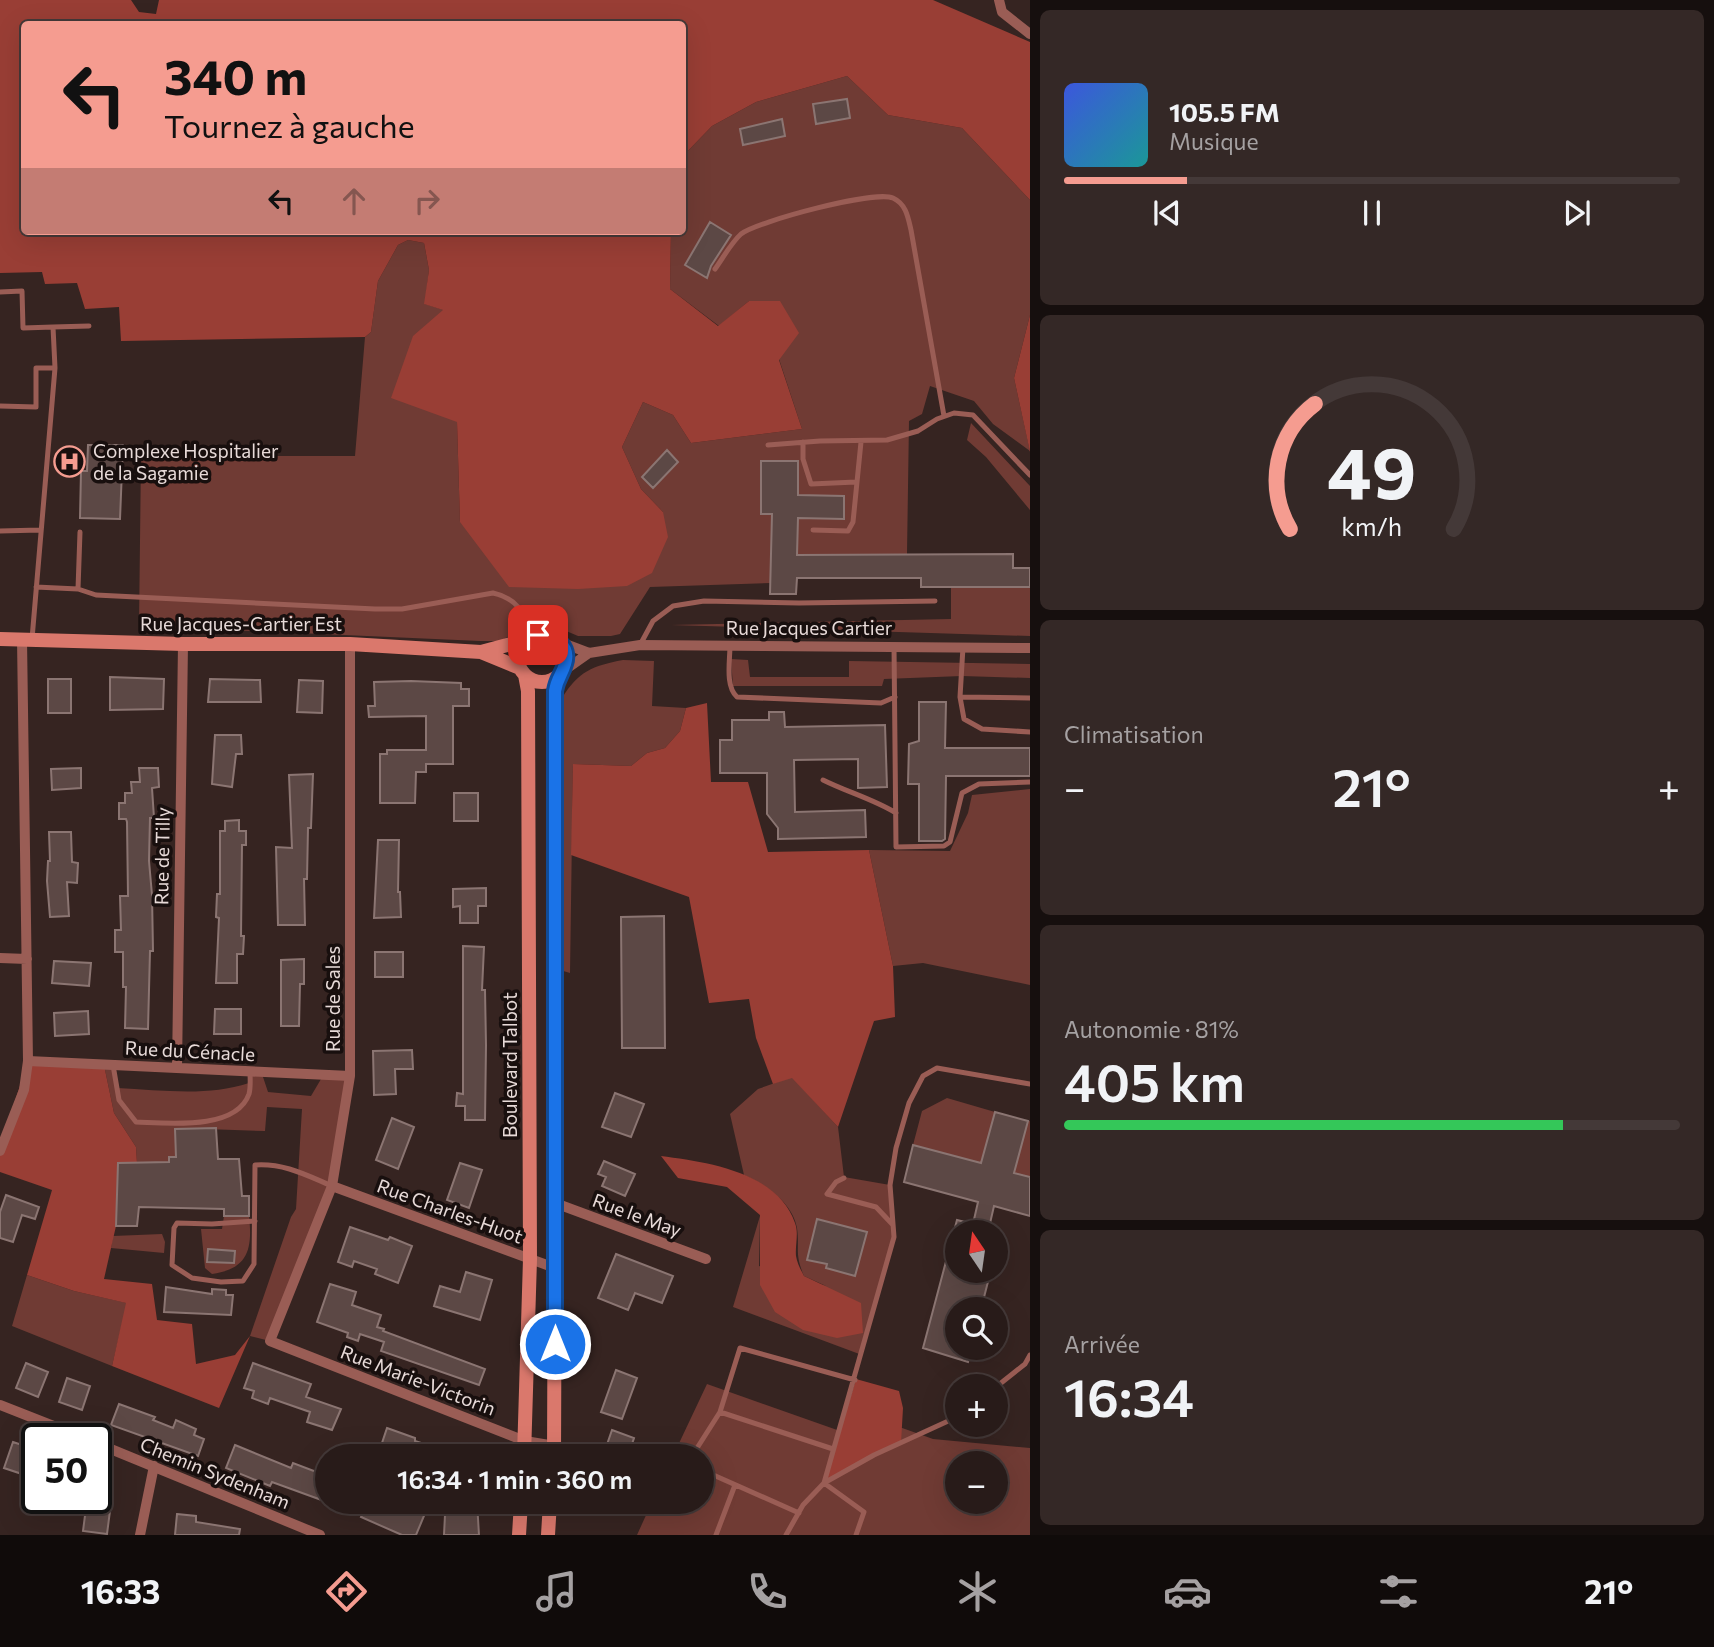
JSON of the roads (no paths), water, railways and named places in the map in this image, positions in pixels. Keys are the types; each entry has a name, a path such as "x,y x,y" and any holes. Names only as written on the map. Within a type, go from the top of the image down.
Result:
{"main road":[{"path":"554,1444 559,675 566,658 560,642 551,636 530,638 519,652 522,672 530,680 542,682 559,675"},
{"name":"Rue Jacques-Cartier Est","path":"0,639 183,644 350,644 481,652 530,638"},
{"name":"Rue Jacques-Cartier Est","path":"481,652 522,672"},
{"name":"Boulevard Talbot","path":"522,672 528,691 530,1259 524,1444"},
{"path":"519,1535 520,1514"},
{"path":"548,1535 549,1514"}],"street":[{"path":"999,0 1002,12 1030,34"},
{"path":"0,1151 24,1090 29,1061 27,639"},
{"name":"Rue Jacques Cartier","path":"560,642 589,653"},
{"name":"Rue de Tilly","path":"177,1068 183,644"},
{"name":"Rue de Sales","path":"270,1341 332,1186 350,1076 350,644"},
{"name":"Rue Jacques Cartier","path":"559,675 589,653 640,645 1030,648"},
{"path":"0,958 27,959"},
{"name":"Rue du Cénacle","path":"29,1061 350,1076"},
{"name":"Rue Charles-Huot","path":"332,1186 555,1268"},
{"name":"Rue le May","path":"555,1203 706,1259"},
{"name":"Rue Marie-Victorin","path":"270,1341 512,1444"},
{"path":"0,1405 46,1423"},
{"name":"Chemin Sydenham","path":"112,1449 320,1535"},
{"path":"140,1535 154,1466"}],"lane":[{"path":"715,269 741,234 759,225 820,207 883,196 895,199 907,210 944,416"},
{"path":"0,292 22,291 23,328 89,326"},
{"path":"27,639 36,587 55,368 52,327"},
{"path":"0,406 36,407 36,368 55,368"},
{"path":"768,445 887,440 918,431 954,413 973,415 1030,475"},
{"path":"803,442 803,459 811,484 856,482"},
{"path":"813,530 848,531 853,522 861,442"},
{"path":"0,531 40,530"},
{"path":"78,589 80,532"},
{"path":"36,587 78,589 96,595 375,608 402,608 493,593 508,597 523,612 530,638"},
{"path":"640,645 653,621 673,606 704,601 935,601"},
{"path":"730,645 730,684 732,693 737,697 881,703 895,697"},
{"path":"894,646 896,847 944,846 950,842 962,793 979,785 1030,782"},
{"path":"963,647 960,697 964,719 982,729 1030,732"},
{"path":"960,697 1030,698"},
{"path":"823,780 879,803 896,813"},
{"path":"113,1065 119,1100 136,1122 209,1122 239,1109 249,1093 250,1071"},
{"path":"824,1483 894,1237 890,1185 896,1148 909,1103 923,1076 937,1068 1030,1084"},
{"path":"255,1221 177,1223 174,1228 172,1265 192,1278 221,1282 243,1281 254,1264 255,1221 255,1165 275,1164 332,1186"},
{"path":"844,1178 836,1182 827,1194 876,1207 893,1225"},
{"path":"700,1444 720,1412 740,1348 855,1380"},
{"path":"1008,1377 1025,1364 1030,1355"},
{"path":"720,1412 833,1450"},
{"path":"786,1535 799,1513 824,1483 873,1455 945,1422"},
{"path":"714,1475 799,1513"},
{"path":"824,1483 864,1512 856,1535"},
{"path":"716,1535 735,1485"}],"place":[{"name":"Complexe Hospitalier de la Sagamie","path":"70,462"}]}
